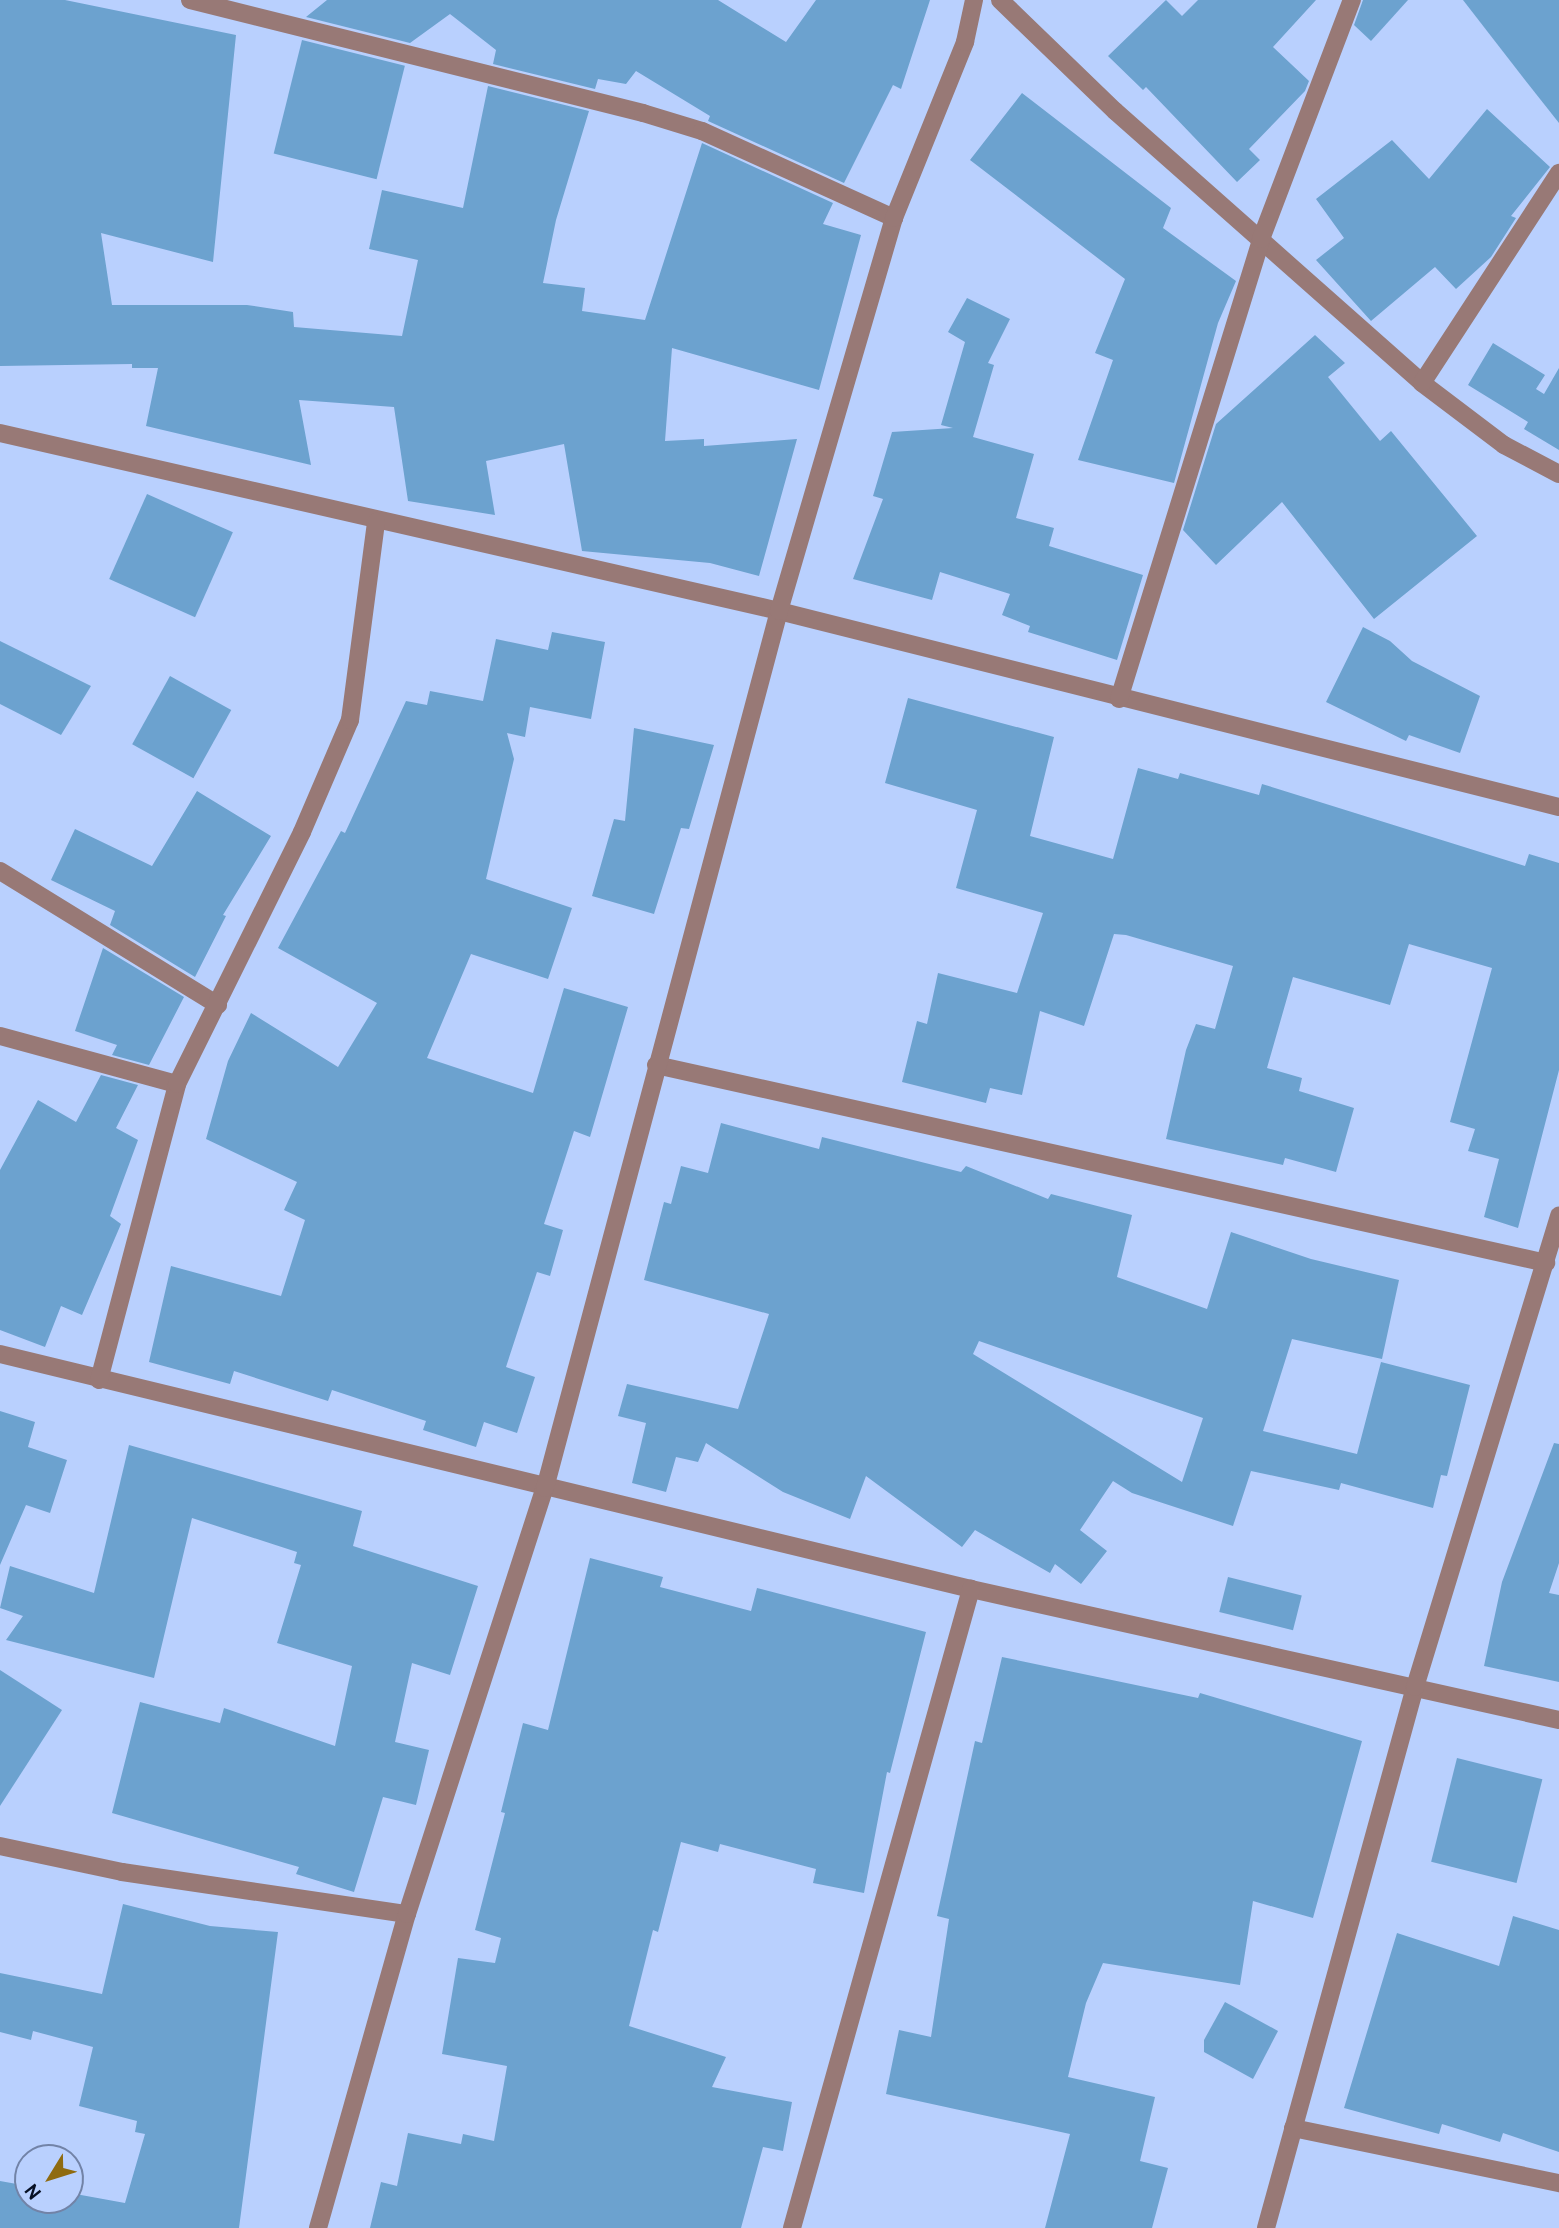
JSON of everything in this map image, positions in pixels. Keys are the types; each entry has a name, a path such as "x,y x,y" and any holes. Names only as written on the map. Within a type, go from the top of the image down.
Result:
{"street":[{"path":"318,2228 407,1914 545,1488 779,611 894,218 965,42 974,0"},
{"path":"1000,0 1115,111 1422,383 1504,445 1559,474"},
{"path":"1119,699 1261,239 1352,0"},
{"path":"201,1 643,113 702,131 894,218"},
{"path":"1422,383 1559,173"},
{"path":"0,433 111,455 376,522 779,611 1119,699 1559,807"},
{"path":"99,1380 177,1084 302,832 350,720 376,522"},
{"path":"0,871 218,1005"},
{"path":"0,1036 177,1084"},
{"path":"656,1065 1546,1263"},
{"path":"1266,2228 1416,1686 1559,1215"},
{"path":"0,1354 971,1589 1559,1720"},
{"path":"792,2228 971,1589"},
{"path":"0,1846 122,1872 407,1914"},
{"path":"1293,2128 1559,2183"}],"building":[{"path":"0,0 65,0 236,35 213,262 101,233 112,305 247,305 293,312 294,327 402,336 418,260 369,249 382,190 463,208 488,86 589,111 556,220 543,283 585,288 582,311 645,320 702,143 833,203 823,224 861,235 819,390 672,348 665,441 704,439 704,446 797,439 759,576 710,563 582,551 564,444 486,461 495,515 408,501 394,407 299,400 311,465 146,426 158,368 132,368 132,364 0,366"},
{"path":"327,0 718,0 786,42 816,0 930,0 901,89 893,85 844,183 708,121 710,116 636,71 626,84 598,79 595,89 493,64 496,50 450,14 410,43 306,17"},
{"path":"1166,0 1182,16 1198,0 1316,0 1273,47 1309,81 1305,91 1249,149 1260,160 1237,182 1146,87 1143,90 1108,56"},
{"path":"1363,0 1408,0 1371,41 1354,25"},
{"path":"1463,0 1559,0 1559,123 1525,80"},
{"path":"302,40 405,66 377,179 274,154"},
{"path":"1022,93 1171,208 1163,228 1236,281 1218,323 1174,483 1078,460 1113,360 1095,353 1125,279 970,160"},
{"path":"1487,109 1550,167 1511,216 1516,218 1491,257 1456,289 1435,267 1371,321 1316,260 1344,238 1316,199 1392,140 1429,179"},
{"path":"967,298 1010,319 988,363 994,365 973,437 1034,454 1016,518 1054,528 1049,546 1143,575 1117,660 1028,632 1030,626 1002,615 1010,594 940,572 932,600 853,579 883,499 873,496 892,432 953,428 941,425 965,342 948,332"},
{"path":"1315,335 1345,363 1328,377 1380,441 1391,431 1477,536 1374,619 1282,502 1216,565 1183,530 1216,424"},
{"path":"1493,343 1545,375 1536,389 1544,394 1559,368 1559,450 1524,429 1528,422 1468,385"},
{"path":"147,494 233,532 195,617 109,579"},
{"path":"1363,627 1390,641 1412,661 1480,696 1460,753 1409,735 1406,741 1326,702"},
{"path":"552,632 605,642 591,719 530,707 525,737 507,733 514,759 486,879 572,908 548,979 471,954 427,1058 533,1093 564,988 628,1007 590,1137 574,1131 544,1224 563,1230 550,1276 537,1272 506,1367 535,1377 517,1433 484,1422 476,1447 423,1430 426,1421 332,1390 328,1401 234,1371 230,1384 149,1362 171,1266 281,1296 305,1220 284,1210 297,1182 206,1139 228,1061 251,1013 338,1067 377,1003 278,948 341,831 345,833 406,701 427,705 430,691 483,701 496,639 548,650"},
{"path":"0,641 91,686 61,735 0,704"},
{"path":"170,676 231,710 193,778 132,744"},
{"path":"908,698 1054,737 1030,836 1113,859 1138,768 1178,779 1180,773 1259,795 1262,784 1525,866 1529,854 1559,863 1559,1070 1518,1228 1484,1217 1499,1159 1468,1151 1475,1129 1450,1122 1492,968 1409,944 1390,1005 1293,977 1267,1068 1302,1078 1299,1091 1354,1108 1336,1172 1285,1158 1283,1165 1166,1139 1186,1050 1196,1024 1215,1029 1233,966 1126,935 1114,934 1084,1026 1040,1011 1022,1095 990,1088 986,1103 902,1082 917,1021 927,1024 938,973 1017,993 1043,913 956,888 977,810 885,783"},
{"path":"634,728 714,745 689,829 681,828 654,914 592,896 614,819 625,821"},
{"path":"197,791 271,836 223,915 226,916 195,977 110,925 115,911 51,880 75,829 152,866"},
{"path":"103,948 184,997 149,1065 112,1055 117,1045 75,1031"},
{"path":"101,1075 138,1085 116,1128 138,1140 110,1216 121,1224 82,1315 61,1306 45,1347 0,1330 0,1170 38,1100 76,1122"},
{"path":"721,1123 819,1149 822,1137 961,1172 966,1166 1048,1199 1051,1194 1132,1215 1117,1277 1207,1309 1231,1232 1311,1259 1399,1280 1382,1359 1292,1339 1263,1431 1357,1454 1381,1362 1470,1385 1447,1476 1441,1475 1433,1508 1341,1483 1339,1490 1251,1471 1233,1526 1132,1493 1113,1481 1080,1530 1107,1551 1081,1584 1055,1564 1050,1573 975,1530 962,1547 866,1476 850,1519 783,1492 706,1443 698,1462 676,1457 666,1492 632,1483 646,1423 618,1416 627,1384 738,1409 769,1314 644,1280 664,1202 671,1204 681,1166 708,1173","holes":["979,1341 1203,1418 1182,1482 973,1354"]},
{"path":"0,1411 35,1422 28,1447 67,1460 50,1513 26,1505 0,1565"},
{"path":"1554,1443 1559,1444 1559,1563 1549,1593 1559,1595 1559,1682 1484,1666 1502,1582"},
{"path":"129,1445 362,1511 353,1546 478,1586 450,1675 412,1663 395,1742 429,1750 416,1805 383,1797 354,1892 296,1874 299,1867 112,1813 140,1702 220,1723 224,1708 335,1746 352,1666 277,1643 301,1565 294,1563 297,1552 192,1518 154,1678 6,1640 23,1616 0,1608 10,1566 94,1593"},
{"path":"590,1558 663,1577 660,1587 751,1611 757,1588 926,1632 890,1773 887,1772 864,1893 813,1883 816,1869 720,1844 718,1852 681,1842 658,1932 653,1930 629,2026 726,2057 712,2087 792,2102 783,2151 763,2147 741,2228 370,2228 381,2182 397,2186 408,2133 461,2144 463,2134 494,2141 507,2066 442,2054 458,1958 495,1963 501,1938 475,1930 505,1813 501,1812 523,1723 548,1730"},
{"path":"1228,1577 1302,1595 1293,1630 1219,1612"},
{"path":"1002,1657 1198,1698 1200,1693 1362,1741 1313,1918 1253,1901 1240,1985 1103,1963 1086,2003 1068,2077 1155,2097 1140,2161 1168,2168 1152,2228 1045,2228 1070,2134 886,2094 899,2030 931,2037 949,1919 937,1916 975,1741 982,1743"},
{"path":"0,1670 62,1710 0,1806"},
{"path":"1457,1758 1542,1779 1517,1883 1431,1862"},
{"path":"123,1904 210,1926 278,1932 239,2228 0,2228 0,2181 14,2184 14,2214 84,2214 84,2196 125,2203 145,2134 135,2132 137,2121 79,2106 93,2047 33,2031 31,2040 0,2032 0,1973 102,1994"},
{"path":"1513,1916 1559,1930 1559,2152 1503,2133 1500,2142 1442,2124 1439,2134 1344,2108 1397,1933 1499,1966"},
{"path":"1225,2002 1278,2031 1253,2079 1204,2052 1204,2040"}]}
